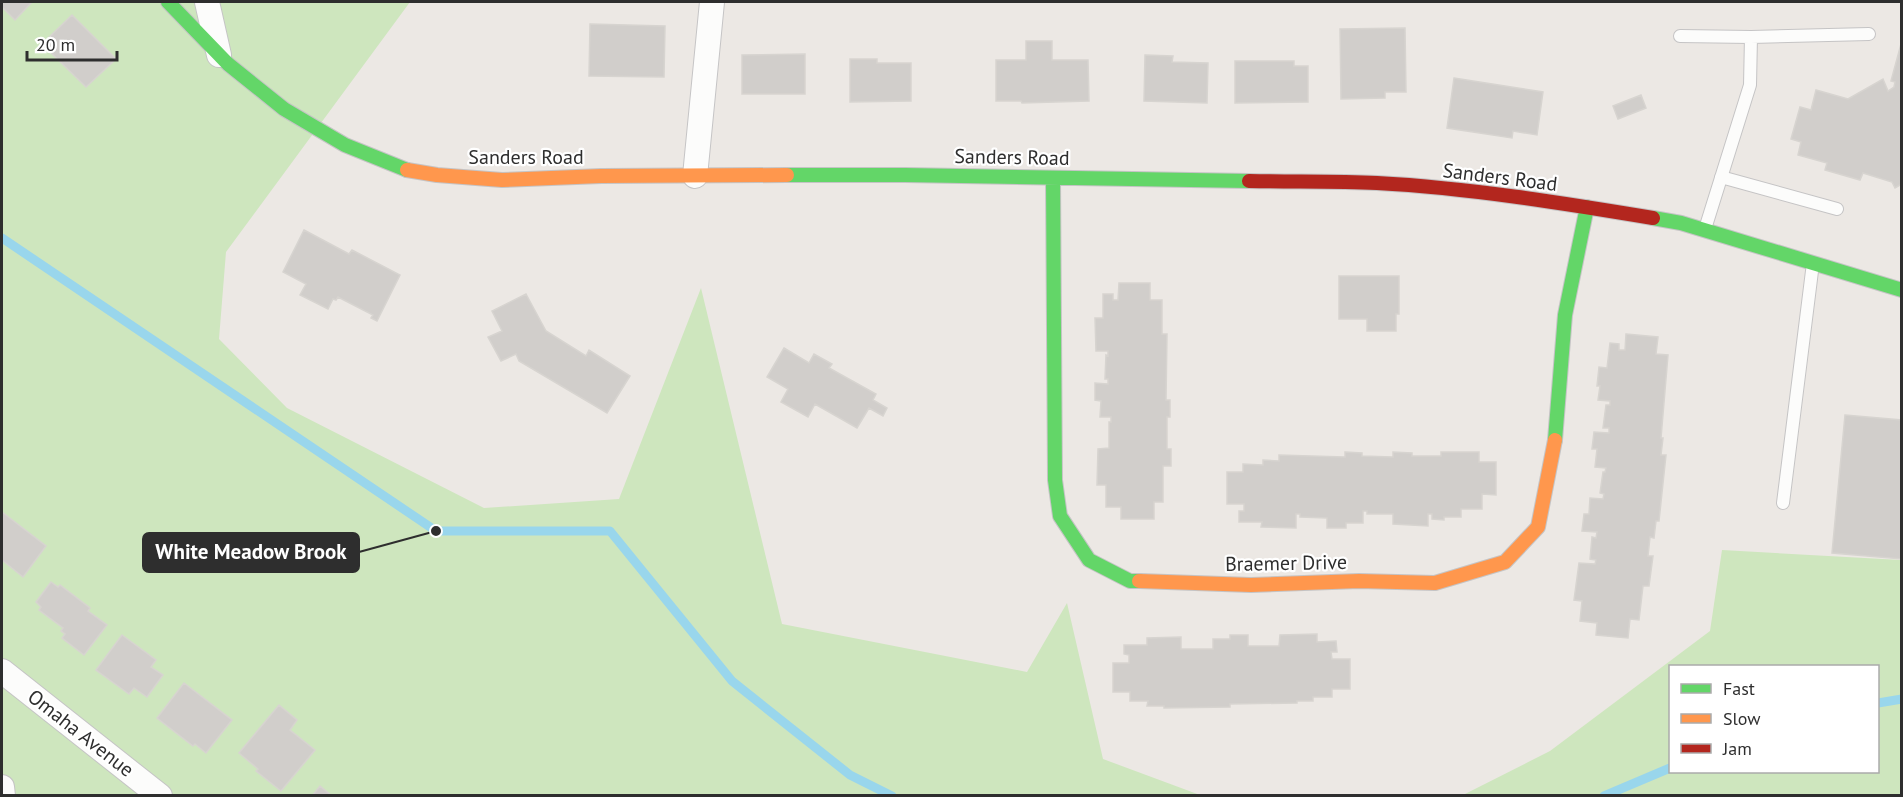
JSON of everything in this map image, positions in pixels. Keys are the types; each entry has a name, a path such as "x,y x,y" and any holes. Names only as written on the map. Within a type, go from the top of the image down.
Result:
{"street":[{"name":"Sanders Road","path":"168,2 228,64 284,108 345,145 405,170 502,180 602,176 905,175 1211,182 1376,183 1437,188 1587,207 1681,224 1902,290"},
{"path":"207,2 219,55"},
{"path":"695,176 712,2"},
{"name":"Braemer Drive","path":"1053,178 1055,480 1060,516 1089,560 1130,581 1251,585 1359,581 1435,583 1505,562 1538,527 1555,439 1565,315 1587,207"},
{"name":"Omaha Avenue","path":"2,670 160,795"},
{"path":"2,787 3,795"}],"lane":[{"path":"1680,36 1869,34"},
{"path":"1705,231 1750,85 1751,37"},
{"path":"1721,177 1837,209"},
{"path":"1784,503 1813,262"}],"green space":[{"path":"2,2 410,2 226,252 219,339 287,408 484,508 619,499 701,288 782,624 1027,672 1067,603 1103,759 1200,795 2,796"},
{"path":"1722,550 1901,560 1901,795 1463,795 1550,751 1710,631"}],"building":[{"path":"2,2 32,2 15,20 2,7"},
{"path":"72,15 116,59 86,87 42,44"},
{"path":"590,24 665,26 664,77 589,76"},
{"path":"1405,28 1406,92 1385,92 1385,98 1341,99 1340,29"},
{"path":"1026,41 1052,41 1052,60 1088,60 1089,101 1022,103 1021,101 996,101 996,60 1026,60"},
{"path":"1901,44 1902,187 1900,185 1895,188 1892,182 1863,173 1860,180 1825,170 1827,163 1798,155 1801,142 1791,139 1800,107 1811,110 1816,90 1848,99 1883,79 1888,91 1894,87 1895,82 1891,81"},
{"path":"805,54 805,94 742,94 742,55"},
{"path":"1145,55 1173,56 1172,62 1208,63 1207,103 1144,101"},
{"path":"850,59 877,59 877,63 911,63 911,101 850,102"},
{"path":"1235,61 1294,61 1294,66 1308,66 1308,102 1235,103"},
{"path":"1454,78 1543,92 1537,135 1513,131 1512,138 1447,128"},
{"path":"1641,95 1646,108 1618,119 1613,106"},
{"path":"304,230 349,254 352,250 400,275 377,321 371,318 373,315 338,297 336,300 333,299 328,309 300,295 306,284 283,272"},
{"path":"1339,276 1399,276 1399,314 1396,314 1396,331 1367,331 1367,319 1339,319"},
{"path":"1119,283 1150,283 1150,300 1162,300 1162,334 1167,334 1166,400 1170,400 1170,417 1167,417 1167,449 1171,449 1171,466 1163,466 1163,502 1154,502 1154,519 1121,519 1121,507 1106,507 1106,485 1097,485 1098,449 1109,448 1111,417 1100,417 1101,401 1095,400 1095,383 1108,384 1108,379 1105,379 1108,351 1096,351 1095,318 1103,318 1103,294 1113,294 1113,300 1118,300"},
{"path":"526,294 546,331 586,356 589,350 630,376 607,413 519,361 516,354 501,361 488,337 502,331 492,311"},
{"path":"1626,334 1658,337 1656,354 1668,355 1661,438 1663,438 1661,455 1666,455 1659,521 1656,521 1654,538 1650,537 1648,556 1653,556 1649,586 1643,586 1639,620 1630,619 1628,638 1596,635 1597,623 1580,621 1582,601 1574,600 1579,563 1595,564 1596,560 1590,559 1592,537 1596,538 1597,532 1582,531 1584,514 1589,514 1590,498 1603,499 1604,494 1600,493 1603,472 1606,468 1595,467 1597,449 1592,449 1594,432 1609,433 1609,428 1603,428 1606,405 1610,405 1610,401 1598,400 1599,367 1607,368 1610,343 1619,344 1619,350 1625,350"},
{"path":"784,348 809,363 814,354 832,364 829,368 876,394 873,400 887,408 883,416 869,408 857,428 815,404 808,417 781,402 788,389 767,377"},
{"path":"1845,415 1902,420 1902,559 1832,553"},
{"path":"1345,452 1362,453 1362,456 1393,457 1393,452 1412,453 1412,456 1441,456 1441,452 1479,452 1479,462 1496,462 1496,495 1482,494 1482,509 1461,509 1461,517 1444,517 1444,520 1432,519 1432,514 1428,514 1428,526 1393,524 1393,514 1367,514 1367,511 1363,511 1363,523 1346,523 1346,528 1327,528 1327,518 1300,517 1300,514 1296,514 1296,528 1261,527 1262,522 1239,522 1239,511 1244,511 1244,504 1227,504 1227,472 1243,472 1243,464 1263,465 1263,460 1279,461 1279,455 1345,457"},
{"path":"2,512 46,546 23,577 2,560"},
{"path":"51,582 58,587 60,585 90,608 88,611 107,625 84,655 62,638 65,634 61,631 63,628 39,610 41,607 36,602"},
{"path":"1317,634 1317,642 1336,641 1337,652 1331,652 1332,659 1350,659 1350,689 1332,689 1332,697 1313,697 1313,701 1297,701 1297,703 1164,708 1164,706 1147,706 1148,701 1130,701 1130,692 1113,692 1113,663 1129,663 1129,655 1124,654 1124,645 1147,645 1147,638 1181,637 1181,649 1213,649 1213,639 1230,639 1230,635 1248,635 1248,646 1279,646 1280,635"},
{"path":"122,635 156,660 151,667 163,675 147,697 134,688 129,694 96,670"},
{"path":"184,683 232,720 206,753 195,744 193,746 157,718"},
{"path":"279,705 297,720 290,730 315,750 281,791 256,771 258,769 239,753"},
{"path":"320,786 332,796 312,796"}],"waterway":[{"path":"2,238 436,531 610,531 732,681 850,775 892,796"},
{"path":"1879,703 1902,699"},
{"path":"1604,796 1669,768"}],"traffic: fast":[{"path":"168,2 228,64 284,109 345,145 407,170"},
{"path":"787,175 1249,181"},
{"path":"1053,178 1055,480 1060,516 1089,560 1130,581 1139,581"},
{"path":"1555,440 1565,315 1587,207"},
{"path":"1653,218 1681,223 1902,290"}],"traffic: slow":[{"path":"407,170 437,175 502,180 601,176 787,175"},
{"path":"1139,581 1251,585 1359,581 1435,583 1505,562 1538,527 1555,440"}],"traffic: jam":[{"path":"1249,181 1361,182 1447,188 1653,218"}],"place":[{"name":"White Meadow Brook","path":"436,531"}]}
